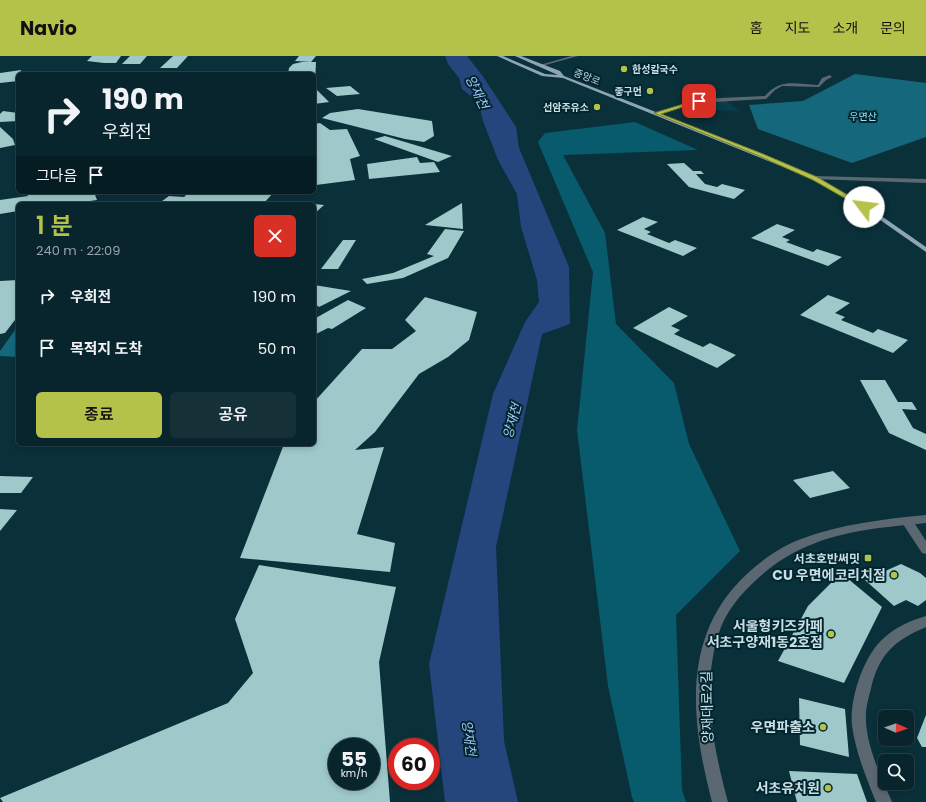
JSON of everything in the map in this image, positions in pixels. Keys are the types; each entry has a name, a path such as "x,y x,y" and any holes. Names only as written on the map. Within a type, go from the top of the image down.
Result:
{"main road":[{"name":"중앙로","path":"499,56 544,75 564,77 815,178 864,207 926,250"},
{"name":"중앙로","path":"517,56 558,72 564,77"}],"street":[{"path":"542,65 576,56"},
{"path":"656,113 699,101 766,97 773,89 781,85 819,86 824,79 830,76"},
{"path":"815,178 926,181"},
{"name":"양재대로2길","path":"720,802 710,766 705,726 704,692 707,656 715,626 730,601 750,578 790,548 812,540 880,524 926,519"},
{"path":"907,521 926,550"},
{"path":"884,802 870,768 862,740 859,714 864,690 872,666 886,643 905,631 926,621"}],"shaded area":[{"path":"725,100 740,111 709,110 701,103"},
{"path":"635,122 698,150 563,155 605,233 616,324 674,383 689,444 740,551 676,615 682,790 686,802 634,802 632,797 608,686 577,430 593,272 538,142 545,133"}],"green space":[{"name":"우면산","path":"855,74 926,83 926,137 852,163 758,129 749,105 803,101"},
{"path":"16,329 16,357 0,356 0,351"}],"water":[{"name":"양재천","path":"445,56 467,56 482,75 516,127 519,148 569,267 570,324 542,334 496,547 504,741 518,802 445,802 440,759 440,738 438,738 429,664 493,394 525,322 539,302 537,280 521,227 517,194 498,160 483,121 478,102 462,89 459,78 448,64"}],"building":[{"path":"92,56 121,56 116,63 87,61"},
{"path":"130,56 147,56 140,64 122,64"},
{"path":"173,56 188,56 177,68 160,68"},
{"path":"299,56 316,56 311,62 295,61"},
{"path":"302,62 316,62 316,72 288,72 289,68 293,64"},
{"path":"21,70 21,72 16,72 16,81 0,83 0,73"},
{"path":"350,86 360,94 337,96 326,88"},
{"path":"316,89 329,102 316,104"},
{"path":"358,109 432,121 434,136 424,142 405,139 322,118 330,113"},
{"path":"3,111 16,113 16,121 0,122 0,114"},
{"path":"320,123 330,130 347,129 360,156 350,159 355,180 316,185 316,124"},
{"path":"0,127 13,139 15,145 0,148"},
{"path":"385,136 452,156 438,162 374,139"},
{"path":"417,157 420,163 434,162 440,172 369,179 367,164"},
{"path":"684,163 693,171 701,171 704,174 696,174 705,184 717,187 722,184 745,190 734,199 689,187 667,164"},
{"path":"27,194 95,194 97,200 82,202 16,202 16,211 0,214 0,200 28,196"},
{"path":"187,194 272,194 265,202 161,202 169,196 184,197"},
{"path":"462,203 463,229 425,225"},
{"path":"316,204 324,205 316,212"},
{"path":"643,217 658,222 644,229 651,232 647,234 669,243 675,240 697,248 683,256 617,230"},
{"path":"777,224 795,230 782,237 790,240 786,242 813,252 817,249 842,257 828,266 751,238"},
{"path":"445,229 464,231 448,258 403,278 367,284 362,279 393,273 434,256 427,254"},
{"path":"343,240 356,240 338,269 321,269"},
{"path":"16,280 16,319 5,333 0,334 0,281"},
{"path":"316,285 351,291 319,307 316,305"},
{"path":"828,295 850,303 835,313 845,317 841,320 873,333 878,329 908,340 893,353 800,315"},
{"path":"425,297 477,312 469,340 448,357 419,374 375,432 355,450 384,447 357,534 395,543 390,572 240,558 283,446 316,446 316,400 362,349 392,349 416,331 405,320"},
{"path":"348,300 366,308 332,329 328,328 316,334 316,318"},
{"path":"669,307 688,316 671,326 680,330 674,334 703,347 710,343 736,355 717,368 633,328"},
{"path":"860,380 885,380 898,402 912,402 917,410 902,409 913,428 926,434 926,450 889,433"},
{"path":"833,471 850,488 810,498 793,480"},
{"path":"0,476 33,477 21,493 0,493"},
{"path":"0,509 17,510 0,531"},
{"path":"901,564 920,573 926,578 926,600 918,606 906,600 894,606 865,580"},
{"path":"259,565 396,587 379,662 390,802 3,802 0,798 228,703 253,673 235,619"},
{"name":"서울형키즈카페 서초구양재1동2호점","path":"841,573 882,607 844,683 778,661 808,606"},
{"name":"우면파출소","path":"799,698 845,709 849,757 800,745"},
{"path":"926,715 926,747 922,747 917,738"},
{"name":"서초유치원","path":"789,771 857,774 867,802 797,802"}],"place":[{"name":"한성칼국수","path":"624,69"},
{"name":"좋구먼","path":"650,91"},
{"name":"선암주유소","path":"597,107"},
{"name":"서초호반써밋","path":"868,558"},
{"name":"CU 우면에코리치점","path":"894,575"},
{"name":"서울형키즈카페 서초구양재1동2호점","path":"831,634"},
{"name":"우면파출소","path":"823,727"},
{"name":"서초유치원","path":"828,788"}],"route":[{"path":"699,101 683,104 675,108 656,113 815,178 864,207"}]}
